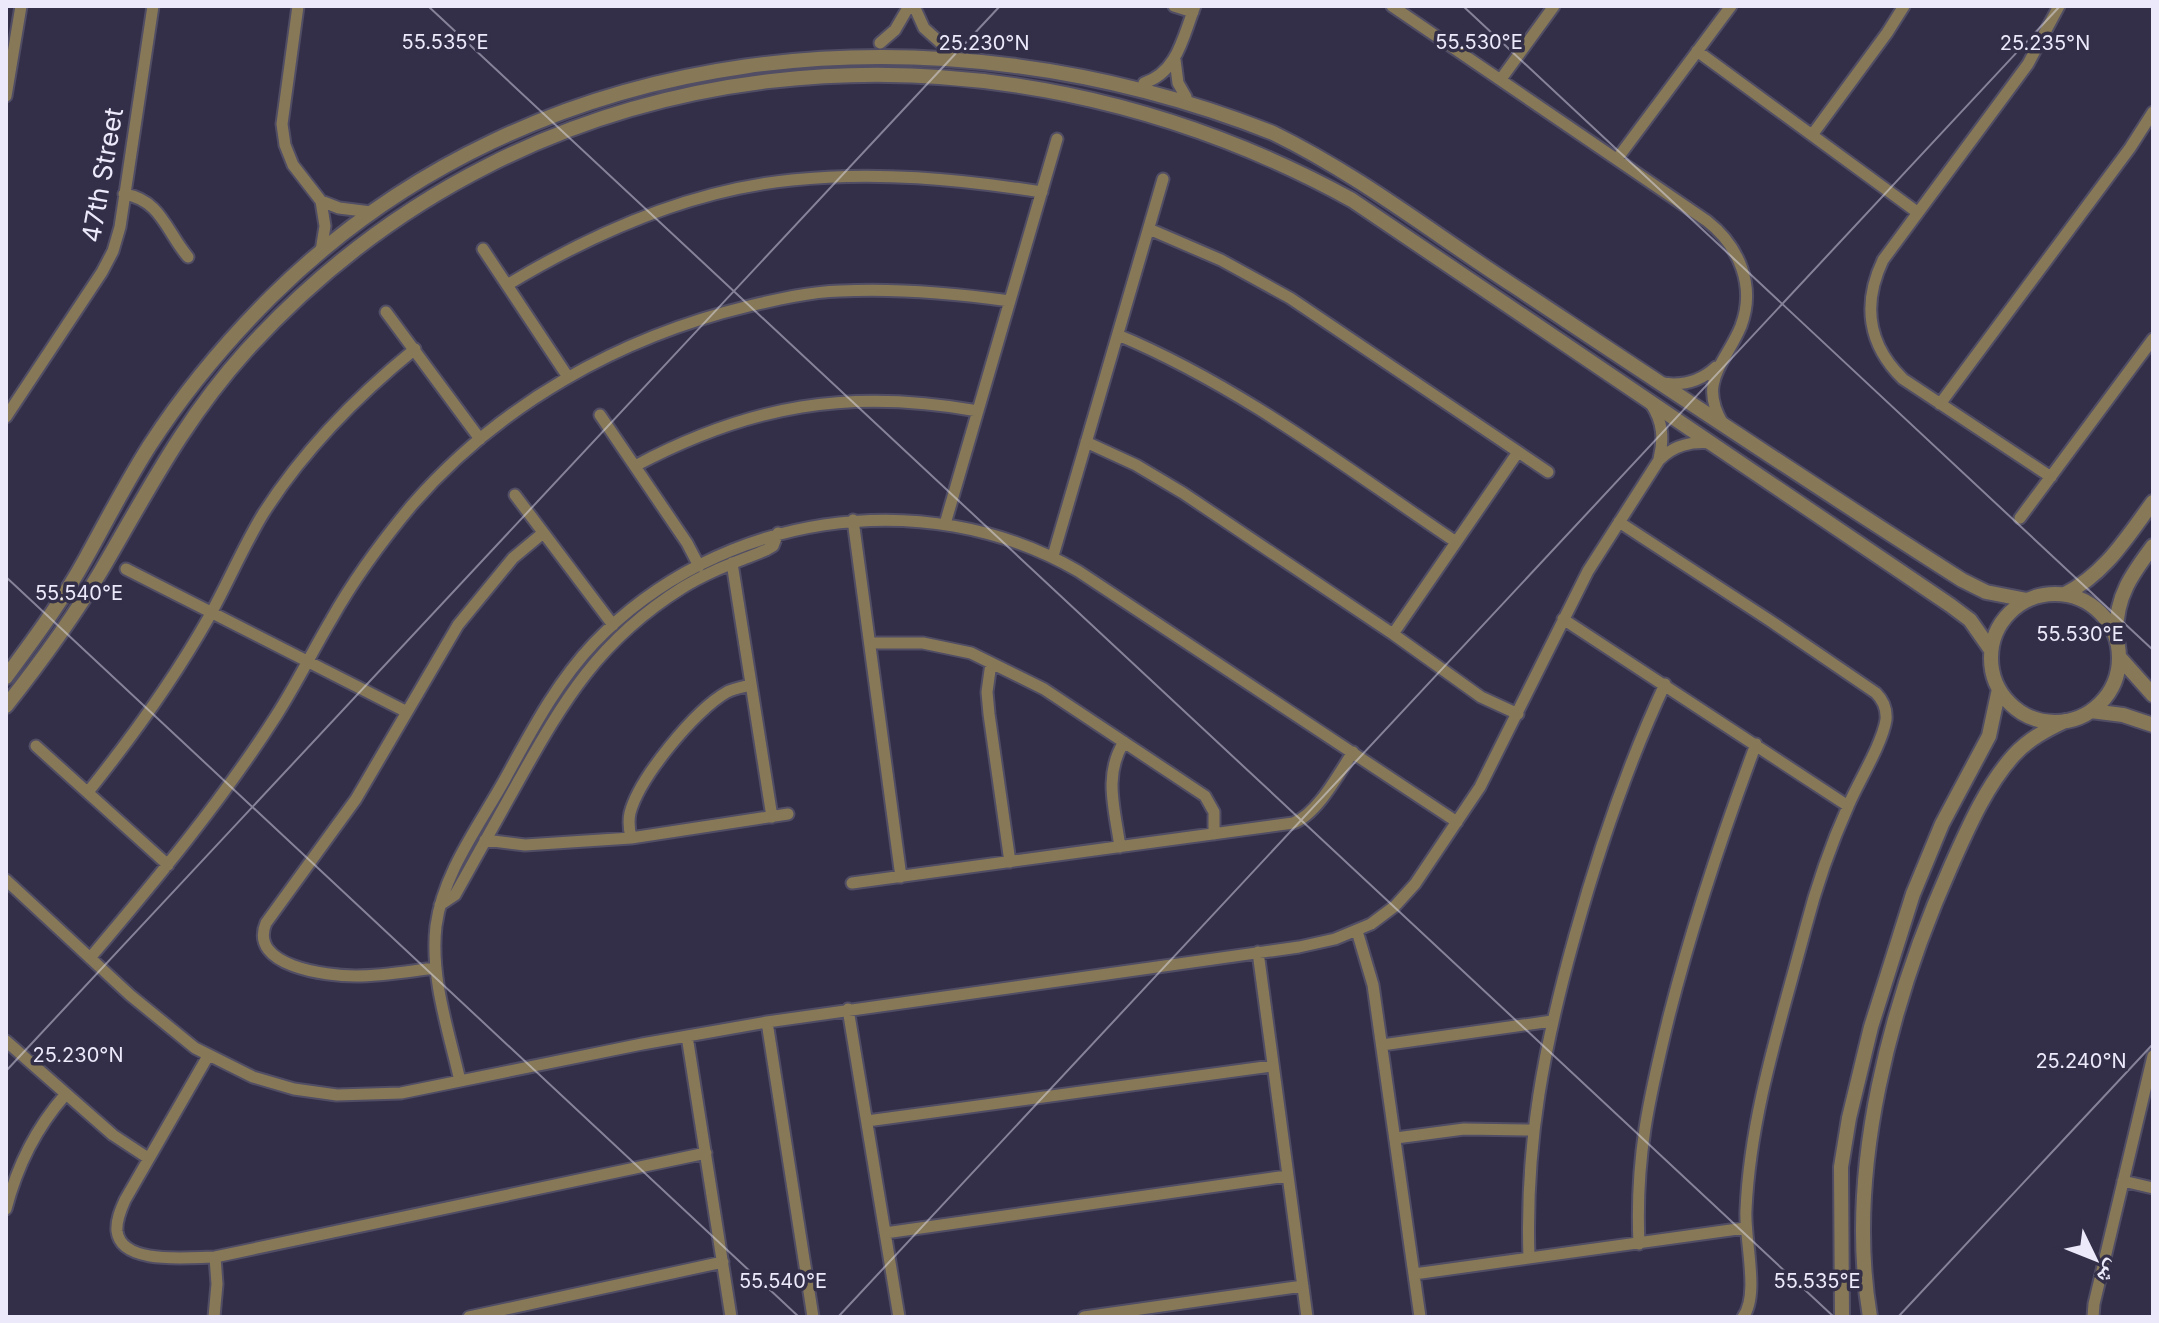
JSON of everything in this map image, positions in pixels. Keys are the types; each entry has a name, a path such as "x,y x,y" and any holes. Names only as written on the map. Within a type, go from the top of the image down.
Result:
{"street":[{"path":"6,96 21,6"},
{"name":"47th Street","path":"6,417 108,262 117,239 153,6"},
{"path":"298,6 282,114 283,135 293,165 321,201 325,226 321,251"},
{"path":"880,43 895,30 911,6 924,28 950,46"},
{"path":"1144,83 1159,77 1175,59 1194,9 1174,6"},
{"path":"1392,6 1707,221 1729,241 1737,254 1746,282 1745,311 1734,339 1719,364 1712,389 1717,415 1724,426"},
{"path":"1501,79 1554,6"},
{"path":"1617,159 1731,6"},
{"path":"1812,135 1904,6"},
{"path":"2051,477 1903,379 1891,367 1875,339 1871,323 1871,291 1876,275 1917,212 2028,64 2059,6"},
{"path":"6,677 63,595 127,483 187,393 250,318 321,251 419,179 540,115 612,88 673,70 797,48 880,43 950,46"},
{"path":"922,64 920,56 926,51 963,53 972,48 1059,61 1186,97 1274,134 1331,164 1724,426 1974,586 2000,596 2027,600"},
{"path":"1697,51 1917,212"},
{"path":"1175,59 1178,83 1186,97"},
{"path":"6,706 80,605 165,457 221,380 309,287 396,218 455,180 502,155 570,124 640,100 703,83 771,71 853,64 922,64 1000,70 1084,86 1159,108 1256,146 1352,200 1960,612 1978,629 1991,650"},
{"path":"1940,404 2118,165 2153,112"},
{"path":"945,524 1057,139"},
{"path":"507,285 600,234 710,195 789,180 896,176 954,179 1042,192"},
{"path":"1053,556 1163,179"},
{"path":"124,194 140,197 151,204 188,257"},
{"path":"321,201 339,208 371,212"},
{"path":"1149,229 1221,260 1290,298 1548,472"},
{"path":"483,249 568,377"},
{"path":"90,958 214,808 277,715 337,609 385,538 414,503 480,439 532,399 628,346 669,329 719,313 802,295 895,290 1010,301"},
{"path":"386,312 480,439"},
{"path":"1118,335 1180,363 1240,397 1456,542"},
{"path":"2020,518 2153,339"},
{"path":"88,792 149,713 211,613 264,513 297,467 333,424 377,380 415,349"},
{"path":"1660,383 1673,385 1698,380 1719,364"},
{"path":"635,466 695,436 792,406 872,400 925,403 978,411"},
{"path":"1648,400 1661,424 1659,460"},
{"path":"600,415 687,543 699,566"},
{"path":"1086,442 1136,465 1183,493 1481,697 1518,714"},
{"path":"6,880 160,1021 208,1056 273,1084 337,1095 401,1093 767,1022 1335,939 1384,916 1404,897 1457,822 1486,777 1588,571 1659,460 1666,453 1684,445 1713,443"},
{"path":"1393,634 1518,452"},
{"path":"515,495 613,625"},
{"path":"2065,594 2085,583 2110,560 2153,502"},
{"path":"460,1081 436,968 436,930 440,905 455,868 546,706 576,663 613,625 654,592 738,546 778,533 853,520 904,519 945,524 1023,544 1053,556 1457,822"},
{"path":"853,520 901,877"},
{"path":"1619,522 1879,696 1886,711 1884,727 1848,806 1813,900 1773,1051 1747,1190 1745,1228 1751,1296 1749,1308 1743,1317"},
{"path":"436,968 355,976 327,973 281,960 266,950 262,942 266,923 356,799 458,625 513,558 543,533"},
{"path":"440,905 455,895 556,714 603,652 647,612 682,588 773,546 778,533"},
{"path":"2116,638 2118,606 2125,586 2153,546"},
{"path":"732,563 772,817"},
{"path":"126,569 407,712"},
{"path":"1870,1317 1863,1228 1873,1126 1884,1061 1927,922 1961,843 1994,784 2021,748 2037,735 2091,711 2109,693 2118,670 2120,658 2109,621 2097,608 2082,599 2052,593 2027,600 2007,615 1999,626 1991,650 1992,673 2011,704 2027,716 2045,721 2065,721"},
{"path":"1563,619 1848,806"},
{"path":"870,643 923,643 971,653 1044,689 1209,800 1214,812 1214,834"},
{"path":"2120,658 2153,695"},
{"path":"991,663 989,714 1010,862"},
{"path":"1529,1258 1528,1185 1532,1130 1552,1021 1611,811 1636,746 1665,684"},
{"path":"631,838 629,825 633,803 671,745 714,702 728,692 751,685"},
{"path":"1842,1317 1841,1167 1849,1118 1871,1027 1913,894 1942,824 1989,736 1999,689"},
{"path":"2091,711 2123,715 2153,725"},
{"path":"1120,847 1111,772 1124,742"},
{"path":"1639,1244 1638,1187 1648,1103 1700,900 1756,744"},
{"path":"36,746 168,865"},
{"path":"852,883 1301,820 1314,809 1353,752"},
{"path":"485,840 525,845 631,838 788,814"},
{"path":"1357,931 1373,985 1420,1317"},
{"path":"1258,952 1307,1317"},
{"path":"848,1009 899,1317"},
{"path":"1382,1045 1552,1021"},
{"path":"767,1022 813,1317"},
{"path":"687,1036 731,1317"},
{"path":"6,1041 113,1135 148,1158"},
{"path":"208,1056 148,1158 118,1217 117,1231 121,1243 132,1252 150,1256 215,1257 706,1153"},
{"path":"2093,1317 2092,1310 2153,1056"},
{"path":"867,1121 1272,1066"},
{"path":"6,1209 29,1147 46,1117 65,1095"},
{"path":"1396,1138 1464,1129 1532,1130"},
{"path":"885,1233 1287,1176"},
{"path":"2123,1181 2153,1188"},
{"path":"1414,1274 1745,1228"},
{"path":"214,1317 217,1284 215,1257"},
{"path":"469,1317 723,1262"},
{"path":"1084,1317 1303,1286"},
{"path":"2097,1295 2101,1317"}]}
